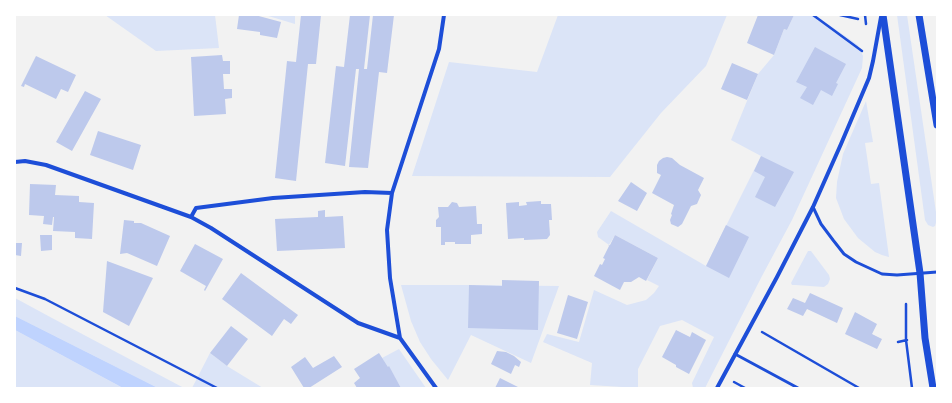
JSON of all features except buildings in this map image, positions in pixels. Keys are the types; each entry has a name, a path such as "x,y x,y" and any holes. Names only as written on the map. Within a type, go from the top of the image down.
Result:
{"street":[{"path":"436,388 400,338 390,278 387,230 392,194 439,49 444,15"},
{"path":"717,388 813,207 869,78 874,61 882,15"},
{"path":"882,15 920,273 925,338 933,388"},
{"path":"919,15 937,125"},
{"path":"15,162 25,161 46,165 191,218 212,228 358,323 400,338"},
{"path":"191,218 196,208 273,198 365,192 392,194"}],"lane":[{"path":"813,207 821,224 832,240 844,254 856,262 882,274 906,275 937,272"},
{"path":"735,354 798,388"}],"path":[{"path":"813,15 866,54"},
{"path":"840,15 858,18"},
{"path":"865,15 866,27"},
{"path":"906,275 906,340 912,388"},
{"path":"15,288 45,299 217,388"},
{"path":"761,332 859,388"},
{"path":"734,382 745,388"}],"shaded area":[{"path":"105,15 215,15 219,48 156,51"},
{"path":"265,15 295,15 295,24"},
{"path":"558,15 727,15 706,66 661,113 610,177 412,176 449,62 537,72"},
{"path":"794,15 815,15 858,45 863,56 862,68 792,220 705,388 693,388 692,383 714,337 682,320 660,326 638,369 638,388 590,385 592,363 543,342 547,334 579,342 594,290 627,305 646,300 659,286 647,280 658,258 615,235 609,245 598,237 597,232 611,211 706,266 761,156 731,140 758,74 774,55 784,29 787,30"},
{"path":"897,15 907,15 937,219 935,226 933,227 928,225 925,220"},
{"path":"866,101 873,142 865,143 871,184 879,183 889,257 875,252 858,238 844,219 836,198 837,182 843,154"},
{"path":"808,251 811,251 829,275 830,279 828,284 824,287 792,285 791,283"},
{"path":"401,285 559,286 531,363 471,335 448,380 431,359 420,342 411,321"},
{"path":"15,298 184,388 158,388 15,316"},
{"path":"15,330 123,388 15,388"},
{"path":"399,349 426,388 401,388 382,358"},
{"path":"210,353 227,366 263,388 192,388"}],"water":[{"path":"15,316 158,388 123,388 15,330"}]}
